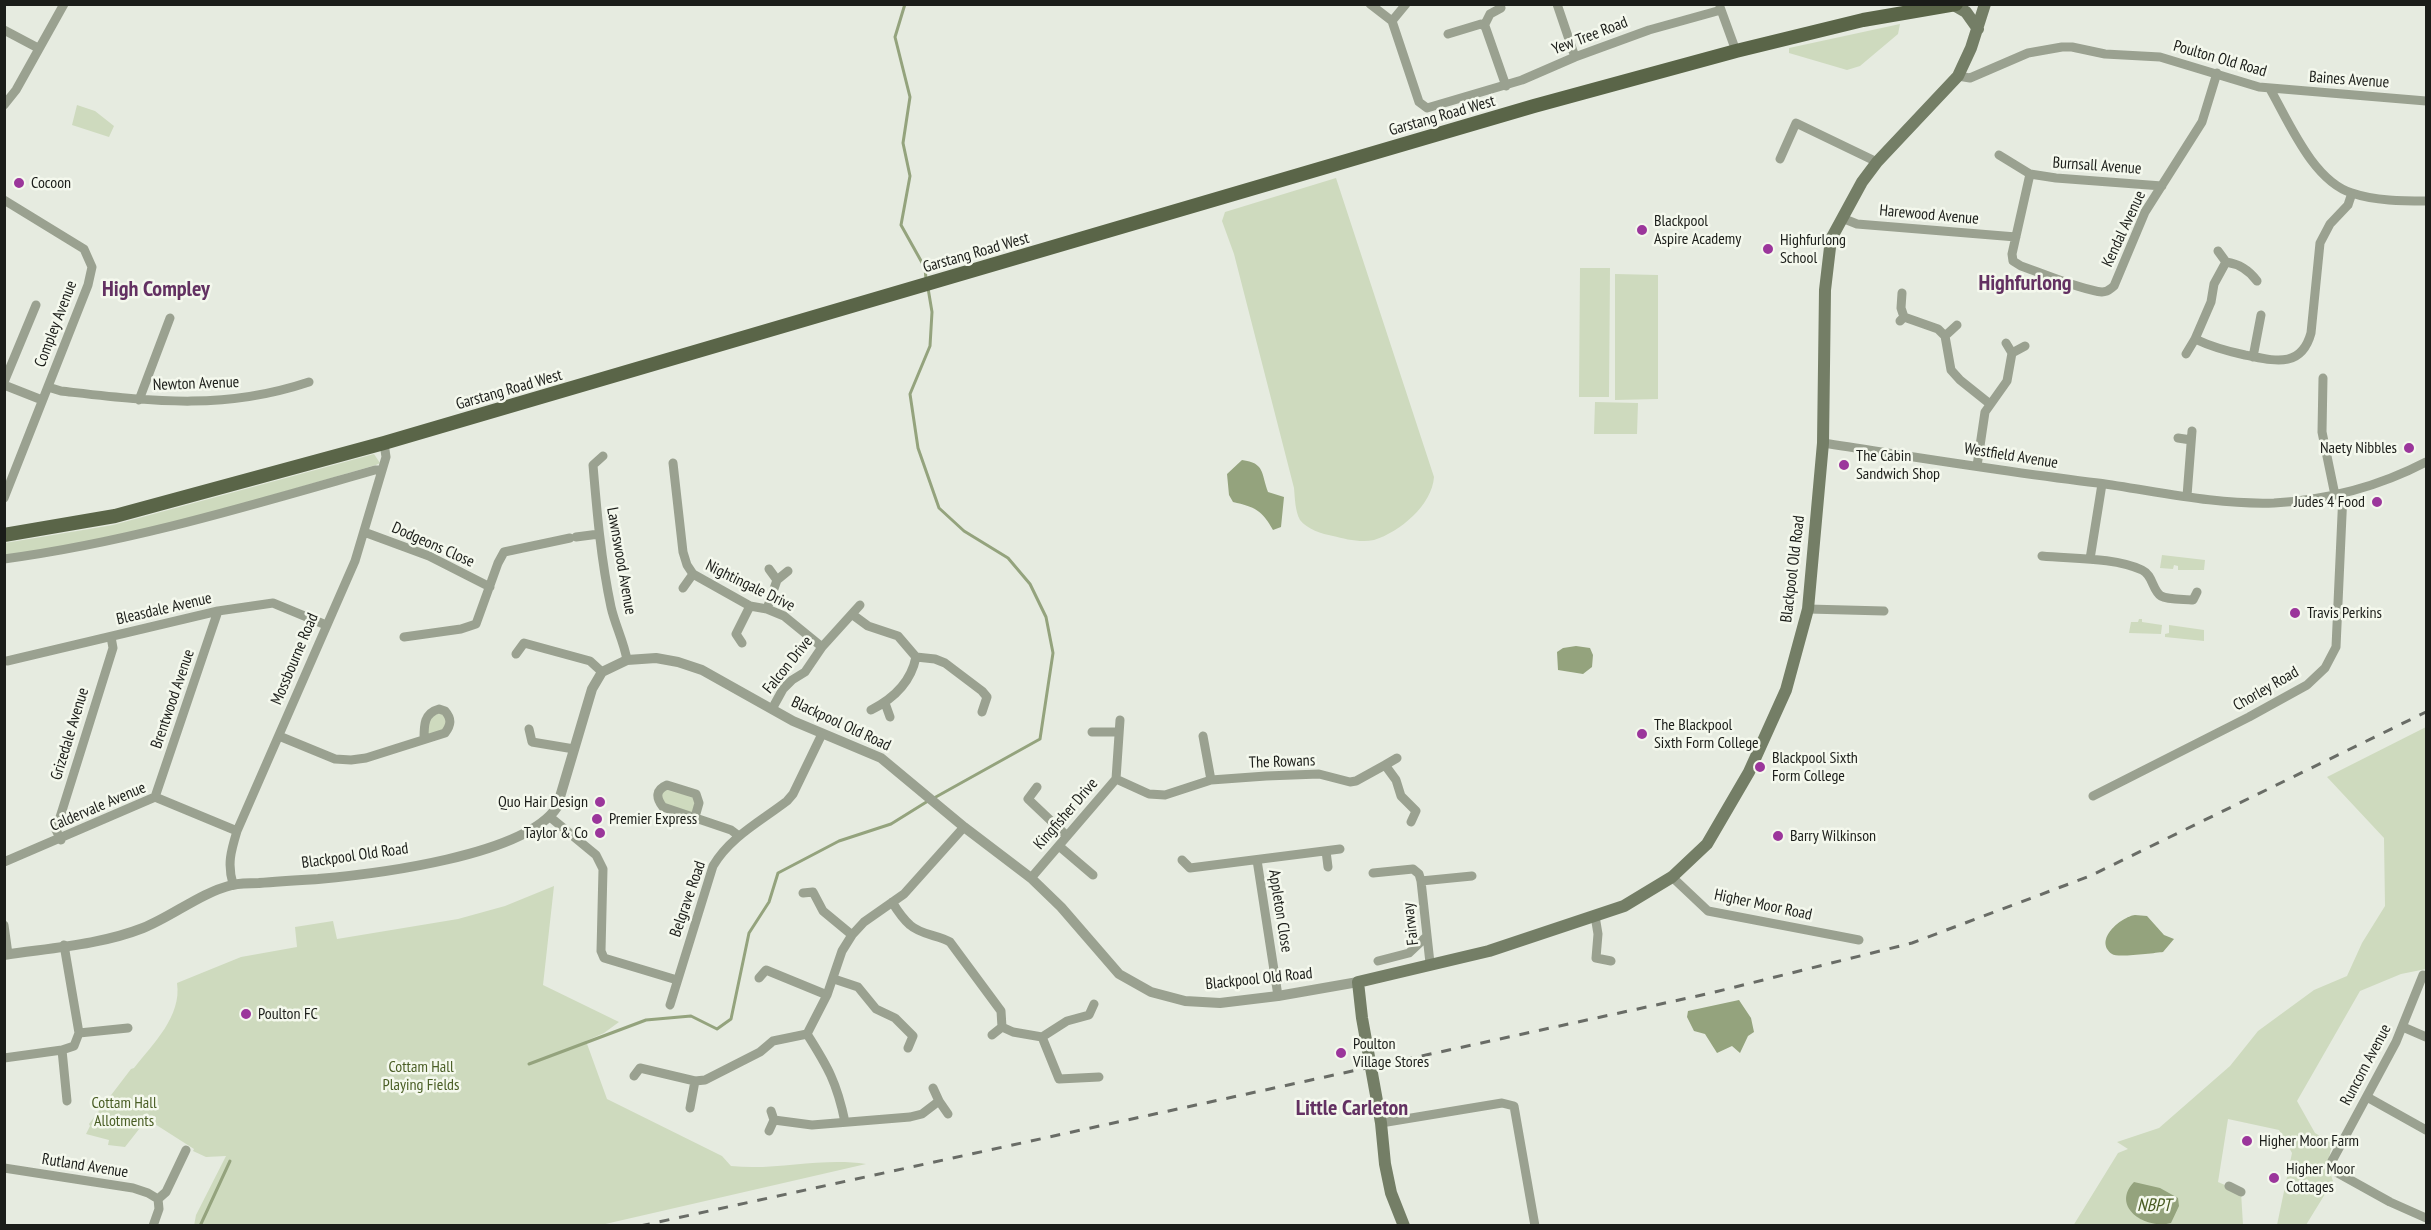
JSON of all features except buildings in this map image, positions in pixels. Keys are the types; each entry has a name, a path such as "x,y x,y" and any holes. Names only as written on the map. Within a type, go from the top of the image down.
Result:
{"main road":[{"name":"Blackpool Old Road","path":"1358,982 1430,963 1489,951 1624,906 1672,877 1707,844 1749,772 1786,690 1808,609 1823,442 1825,290 1831,239 1862,182 1877,162 1958,76 1978,29 1985,4"},
{"path":"1955,5 1966,12 1978,29"},
{"name":"Garstang Road West","path":"4,535 115,516 384,443 1534,106 1736,51 1863,20 1955,5"},
{"path":"1358,982 1362,1018 1381,1123 1385,1164 1391,1193 1404,1226"}],"street":[{"path":"4,105 16,90 64,4"},
{"path":"1370,4 1392,21 1406,4"},
{"path":"1557,4 1575,57"},
{"path":"1720,7 1736,51"},
{"name":"Yew Tree Road","path":"1392,21 1418,98 1427,108 1506,86 1575,57 1720,7"},
{"path":"1501,8 1490,14 1484,26 1506,86"},
{"path":"1448,34 1481,24 1484,26"},
{"path":"4,30 38,48"},
{"name":"Poulton Old Road","path":"1958,76 1970,78 2028,53 2062,47 2105,54 2160,57 2270,89 2324,177 2352,193 2427,201"},
{"name":"Kendal Avenue","path":"2030,174 2012,254 2013,261 2021,266 2090,288 2103,292 2109,291 2114,286 2145,212 2202,122 2217,74"},
{"name":"Baines Avenue","path":"2270,89 2427,101"},
{"path":"1780,159 1792,121 1877,162"},
{"path":"1999,155 2030,174"},
{"name":"Burnsall Avenue","path":"2030,174 2162,186"},
{"path":"2195,339 2220,350 2273,361 2284,361 2297,355 2307,345 2314,313 2320,243 2330,224 2348,205 2352,193"},
{"name":"Compley Avenue","path":"4,200 84,249 91,262 89,281 4,498"},
{"name":"Harewood Avenue","path":"1842,218 1857,224 2016,237"},
{"path":"2218,251 2226,262 2244,267 2257,281"},
{"path":"2186,354 2195,339 2211,302 2214,284 2226,262"},
{"path":"1902,293 1902,319 1938,329 1945,336 1951,370 1990,404"},
{"path":"36,306 27,314 4,383 42,400"},
{"path":"2253,357 2260,315"},
{"path":"139,400 170,318"},
{"path":"1945,336 1958,325"},
{"path":"1977,466 1982,422 1990,404 2007,381 2012,353 2006,344"},
{"path":"2012,353 2025,346"},
{"name":"Chorley Road","path":"2093,796 2307,685 2325,668 2336,647 2339,494 2322,432 2323,378"},
{"name":"Newton Avenue","path":"48,387 61,392 188,403 232,400 283,391 309,382"},
{"path":"2178,438 2192,435 2191,496"},
{"name":"Westfield Avenue","path":"1823,442 2102,484 2191,496 2275,503 2339,494 2394,477 2427,462"},
{"name":"Mossbourne Road","path":"233,884 229,870 229,858 237,831 355,561 386,456 384,443"},
{"path":"582,466 593,465 603,456"},
{"name":"Nightingale Drive","path":"673,463 685,559 693,574 750,606 767,609 784,616 822,647"},
{"name":"Lawnswood Avenue","path":"593,465 599,534 612,610 627,660"},
{"path":"4,560 176,527 375,470 382,470"},
{"path":"2090,559 2102,484"},
{"path":"679,522 691,524"},
{"name":"Dodgeons Close","path":"364,532 429,556 490,587"},
{"name":"Dodgeons Close","path":"404,636 461,629 476,624 504,552 573,537 599,534"},
{"path":"2042,556 2090,559 2144,570 2160,596 2195,601"},
{"path":"769,569 777,580"},
{"path":"767,609 777,580 788,571"},
{"name":"Nightingale Drive","path":"683,588 693,574"},
{"name":"Bleasdale Avenue","path":"5,661 218,611 273,603 326,625"},
{"name":"Falcon Drive","path":"772,709 783,689 805,672 822,647 860,605"},
{"path":"736,634 750,606"},
{"path":"1808,609 1884,611"},
{"name":"Brentwood Avenue","path":"155,797 218,611"},
{"path":"853,615 868,626 898,636 916,657 935,659 945,663 992,696 982,712"},
{"path":"724,636 736,634"},
{"path":"736,634 742,643"},
{"name":"Grizedale Avenue","path":"61,840 56,830 113,648 111,637"},
{"path":"516,654 524,643 590,661 602,672 592,689 557,807 550,817 596,855 603,869 601,951 604,958 677,980"},
{"path":"871,710 885,703 907,681 916,657"},
{"name":"Blackpool Old Road","path":"602,672 627,660 656,658 692,665 822,734 881,758 1031,878 1061,907 1119,974 1151,992 1185,1001 1220,1003 1278,996 1358,982"},
{"path":"885,703 890,717"},
{"name":"Kingfisher Drive","path":"1031,878 1116,779 1120,720"},
{"path":"529,729 532,742 574,749"},
{"path":"1092,732 1119,732"},
{"name":"Belgrave Road","path":"670,1005 713,866 720,854 740,836 793,794 822,734"},
{"path":"279,736 335,759 351,760 366,758 424,739"},
{"path":"1203,736 1210,780"},
{"name":"The Rowans","path":"1116,779 1149,794 1165,795 1210,780 1319,774 1350,782 1397,758"},
{"path":"1385,765 1396,780 1401,796 1416,811"},
{"path":"695,817 699,803 696,794 667,785 657,793 657,799 663,807 731,830 740,836"},
{"path":"1017,802 1028,799 1037,788"},
{"name":"Caldervale Avenue","path":"4,862 61,840 155,797 237,831"},
{"path":"1028,799 1067,836"},
{"path":"1411,822 1416,811 1426,808"},
{"name":"Blackpool Old Road","path":"6,954 122,936 146,927 233,884 347,876 450,858 490,848 520,835 550,817"},
{"path":"807,1034 834,979 842,951 852,935 864,922 904,894 964,826"},
{"path":"1059,846 1093,875"},
{"path":"1257,860 1340,849"},
{"path":"1326,851 1328,867"},
{"path":"1182,860 1190,868 1185,878"},
{"name":"Appleton Close","path":"1190,868 1257,860 1278,996"},
{"name":"Fairway","path":"1373,873 1413,869 1419,874 1430,963"},
{"name":"Fairway","path":"1421,881 1472,876"},
{"name":"Higher Moor Road","path":"1672,877 1708,911 1859,940"},
{"path":"803,893 817,888 823,911 852,935"},
{"path":"892,903 909,925 916,930 939,936 950,942 1001,1011 1002,1027"},
{"path":"1595,916 1598,934 1596,958 1611,961"},
{"path":"4,925 6,954"},
{"path":"1378,961 1414,951 1427,936"},
{"path":"4,1058 62,1050 74,1046 79,1033 64,945"},
{"path":"759,978 766,970 766,958"},
{"path":"766,970 827,995"},
{"name":"Runcorn Avenue","path":"2423,975 2403,1027 2332,1161 2336,1172 2390,1202 2427,1218"},
{"path":"834,979 858,987 876,1009 895,1018 912,1036"},
{"path":"1002,1027 1013,1032 1042,1037 1067,1021 1092,1019 1094,1004"},
{"path":"992,1035 1002,1027"},
{"path":"2403,1027 2427,1037"},
{"path":"79,1033 128,1028"},
{"path":"640,1057 637,1072 696,1081 712,1078 743,1059 760,1052 778,1038 807,1034"},
{"path":"807,1034 831,1071 839,1093 845,1122"},
{"path":"912,1036 924,1035"},
{"path":"908,1048 912,1036"},
{"path":"1042,1037 1059,1079 1099,1077"},
{"path":"62,1050 67,1101"},
{"path":"690,1108 696,1081"},
{"path":"933,1088 948,1114"},
{"path":"2367,1097 2427,1130"},
{"path":"769,1131 772,1115 812,1125 910,1117 922,1114 939,1101"},
{"path":"1381,1123 1502,1103 1515,1106 1535,1226"},
{"path":"153,1226 159,1209 158,1199 166,1191 186,1149"},
{"name":"Rutland Avenue","path":"4,1168 133,1188 158,1199"},
{"path":"2229,1186 2241,1192"}],"green space":[{"path":"1900,24 1898,34 1860,66 1847,70 1789,53 1789,48"},
{"path":"77,105 95,111 114,126 109,137 72,125"},
{"path":"1336,178 1434,477 1427,498 1413,516 1394,531 1369,541 1358,541 1320,532 1307,526 1298,516 1294,488 1234,254 1222,221 1225,212"},
{"path":"1580,268 1610,268 1609,397 1579,397"},
{"path":"1615,274 1658,275 1658,399 1615,400"},
{"path":"1595,402 1638,403 1637,434 1594,434"},
{"path":"374,454 380,463 376,465 152,530 5,556 5,543 113,525"},
{"path":"2162,555 2205,560 2204,570 2178,570 2178,566 2174,565 2173,569 2160,568"},
{"path":"2142,619 2142,622 2162,625 2161,634 2129,633 2131,622 2138,622"},
{"path":"2169,625 2204,630 2204,641 2165,637 2165,634 2169,633"},
{"path":"442,710 449,727 424,739 424,723"},
{"path":"2426,727 2426,969 2401,974 2360,991 2297,1101 2315,1133 2333,1144 2329,1163 2333,1181 2306,1225 2277,1225 2292,1153 2279,1130 2228,1119 2218,1182 2241,1192 2243,1225 2073,1226 2118,1153 2128,1149 2117,1142 2159,1128 2230,1066 2258,1031 2314,990 2347,976 2362,943 2385,906 2384,838 2327,777"},
{"path":"661,788 696,794 695,817 663,807"},
{"name":"Cottam Hall Playing Fields","path":"554,886 543,985 619,1022 604,1033 586,1041 607,1099 722,1156 731,1166 765,1167 832,1162 866,1164 601,1225 194,1226 196,1215 226,1156 206,1157 193,1151 194,1149 147,1119 125,1147 108,1145 109,1140 86,1134 89,1124 171,1018 175,1007 177,983 241,957 297,947 295,927 333,921 337,939 458,919 505,906"}],"water":[{"path":"1242,460 1258,466 1268,492 1284,497 1281,527 1273,530 1257,510 1233,502 1229,495 1227,474"},
{"path":"1576,646 1590,648 1593,655 1592,667 1583,674 1558,670 1557,652 1563,648"},
{"path":"2135,915 2147,916 2164,935 2174,939 2163,952 2121,956 2112,954 2107,948 2107,936 2111,930 2123,920"},
{"path":"1739,1000 1751,1018 1754,1032 1748,1036 1740,1053 1732,1046 1717,1053 1705,1034 1694,1031 1687,1017 1688,1011"},
{"name":"NBPT","path":"2134,1182 2160,1188 2178,1198 2179,1206 2171,1223 2151,1223 2134,1214 2126,1200 2128,1191"}],"waterway":[{"path":"905,4 895,37 910,97 903,143 910,176 901,225 925,268 926,279"},
{"path":"928,288 932,312 930,346 910,394 918,448 939,508 964,531 1008,558 1030,584 1046,617 1053,653 1040,739 934,798"},
{"path":"529,1064 646,1020 691,1016 717,1029 731,1019 749,933 769,902 778,873 839,841 891,824 928,801"},
{"path":"200,1226 230,1161"}],"railway":[{"path":"640,1226 1711,993 1912,943 2090,876 2426,712"}],"place":[{"name":"Cocoon","path":"19,183"},
{"name":"Blackpool Aspire Academy","path":"1642,230"},
{"name":"Highfurlong School","path":"1768,249"},
{"name":"Naety Nibbles","path":"2409,448"},
{"name":"The Cabin Sandwich Shop","path":"1844,465"},
{"name":"Judes 4 Food","path":"2377,502"},
{"name":"Travis Perkins","path":"2295,613"},
{"name":"The Blackpool Sixth Form College","path":"1642,734"},
{"name":"Blackpool Sixth Form College","path":"1760,767"},
{"name":"Quo Hair Design","path":"600,802"},
{"name":"Premier Express","path":"597,819"},
{"name":"Taylor & Co","path":"600,833"},
{"name":"Barry Wilkinson","path":"1778,836"},
{"name":"Poulton FC","path":"246,1014"},
{"name":"Poulton Village Stores","path":"1341,1053"},
{"name":"Higher Moor Farm","path":"2247,1141"},
{"name":"Higher Moor Cottages","path":"2274,1178"}],"district":[{"name":"Highfurlong","path":"2025,284"},
{"name":"High Compley","path":"156,290"},
{"name":"Little Carleton","path":"1352,1109"}],"park label":[{"name":"Cottam Hall Allotments","path":"124,1112"}]}
